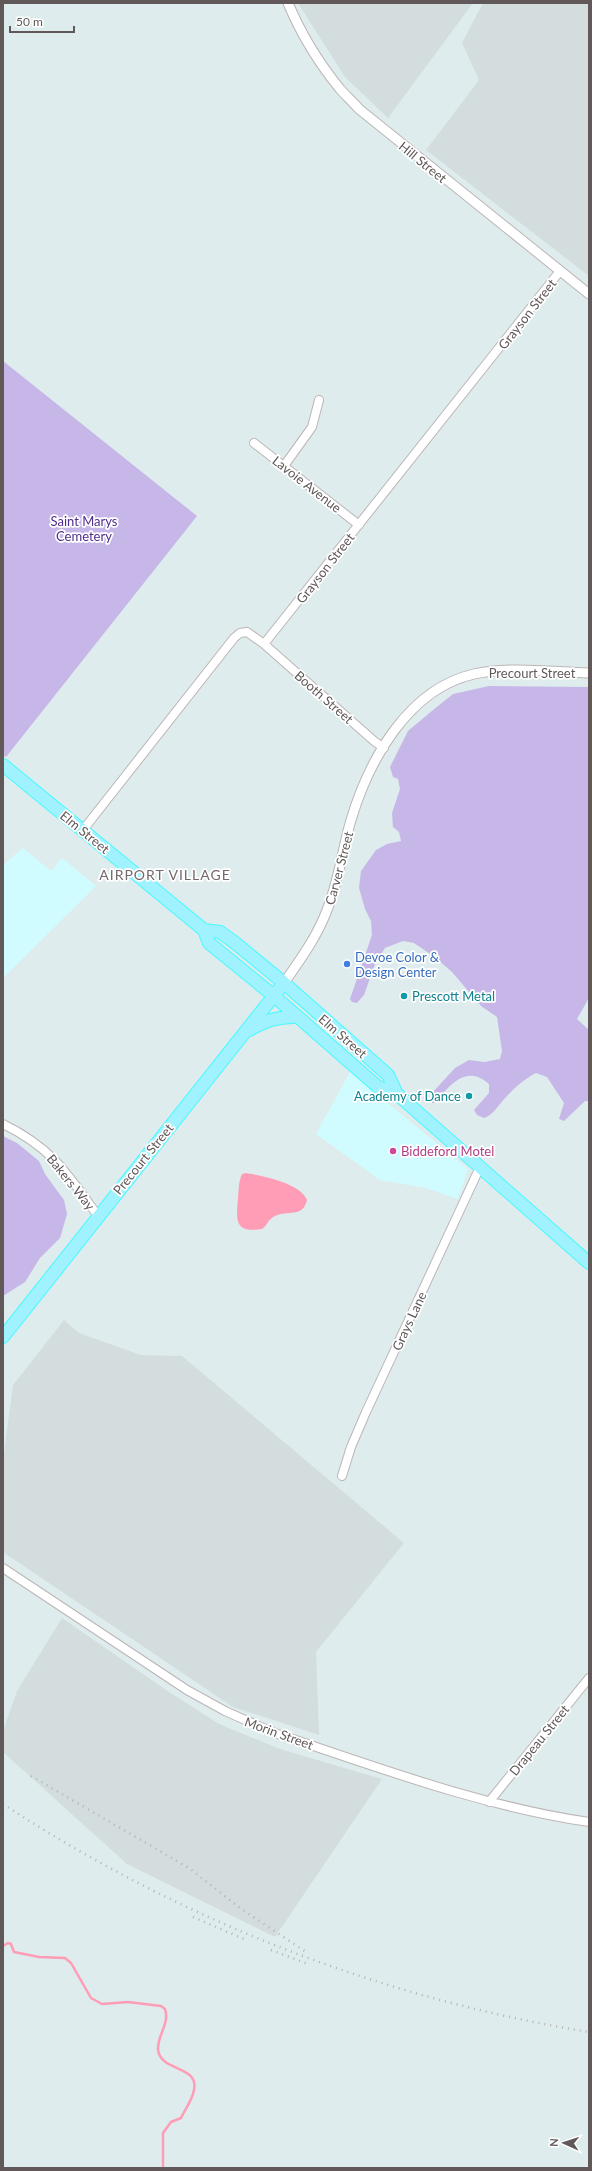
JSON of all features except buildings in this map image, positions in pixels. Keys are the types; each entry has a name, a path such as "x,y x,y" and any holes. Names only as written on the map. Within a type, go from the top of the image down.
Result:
{"main road":[{"name":"Elm Street","path":"3,765 204,930 209,943 274,996 378,1087 397,1094 589,1263"},
{"name":"Elm Street","path":"204,930 220,932 284,983 388,1075 397,1094"},
{"name":"Precourt Street","path":"3,1337 284,983"},
{"path":"244,1033 271,1019 284,1016 297,1017"}],"street":[{"name":"Hill Street","path":"288,3 312,51 353,103 383,131 589,294"},
{"name":"Grayson Street","path":"264,644 560,271"},
{"path":"284,466 312,427 319,400"},
{"name":"Lavoie Avenue","path":"254,443 359,525"},
{"path":"82,830 234,638 240,633 247,632 264,644"},
{"name":"Booth Street","path":"264,644 374,741 384,748"},
{"name":"Precourt Street","path":"384,748 402,721 420,701 443,685 462,677 499,671 589,673"},
{"name":"Carver Street","path":"284,983 309,946 327,910 336,887 351,820 358,800 370,773 384,748"},
{"name":"Bakers Way","path":"3,1124 32,1140 48,1152 60,1164 98,1216"},
{"name":"Grays Lane","path":"342,1476 350,1447 480,1167"},
{"name":"Morin Street","path":"3,1568 187,1690 236,1717 272,1732 490,1802 543,1815 589,1822"},
{"name":"Drapeau Street","path":"490,1802 589,1678"}],"shaded area":[{"path":"298,3 473,3 388,118 345,77"},
{"path":"483,3 589,3 589,276 426,150 479,80 462,43"},
{"path":"23,848 51,871 62,858 96,886 3,978 3,865"},
{"name":"Biddeford Motel","path":"350,1072 468,1169 458,1199 426,1188 380,1180 316,1134"},
{"path":"246,1173 280,1181 297,1189 307,1200 305,1206 299,1211 275,1216 270,1219 262,1229 253,1230 242,1227 239,1224 237,1207 240,1180 242,1174"},
{"path":"64,1320 79,1333 141,1355 182,1356 404,1543 316,1652 319,1735 233,1707 3,1552 3,1461 13,1385"},
{"path":"62,1618 166,1690 219,1724 280,1749 382,1779 275,1937 127,1864 3,1752 3,1731 17,1691"}],"green space":[{"name":"Saint Marys Cemetery","path":"3,361 197,516 6,757 3,755"},
{"path":"489,686 589,687 589,998 577,1019 589,1030 589,1101 585,1101 564,1121 559,1119 564,1103 547,1077 536,1073 516,1087 489,1116 484,1118 477,1115 474,1110 489,1093 489,1084 481,1078 466,1076 459,1079 435,1103 432,1103 432,1093 455,1068 469,1060 484,1062 500,1059 502,1051 497,1017 481,1006 452,972 436,958 414,943 403,941 385,948 375,964 364,995 357,1003 352,1002 350,999 372,935 371,921 365,909 359,888 361,871 376,850 387,844 401,841 399,832 393,827 392,813 400,789 398,779 393,777 390,767 408,731 433,710 453,694"},
{"path":"3,1136 17,1143 39,1161 45,1174 64,1200 67,1214 60,1238 40,1258 25,1282 3,1296"}],"waterway":[{"path":"3,1946 8,1943 11,1944 14,1952 39,1957 65,1958 71,1963 91,1998 102,2004 128,2002 161,2006 165,2009 166,2020 159,2039 158,2050 161,2057 166,2062 191,2076 194,2082 194,2090 181,2118 171,2122 163,2133 163,2168"}],"railway":[{"path":"31,1776 189,1868 240,1908 306,1952"},
{"path":"3,1804 70,1846 140,1884 211,1918 284,1949 358,1976 434,1998 511,2017 589,2032"},
{"path":"193,1917 246,1940"},
{"path":"271,1950 308,1964"}],"place":[{"name":"Devoe Color & Design Center","path":"347,964"},
{"name":"Prescott Metal","path":"404,996"},
{"name":"Academy of Dance","path":"469,1096"},
{"name":"Biddeford Motel","path":"393,1151"}],"district":[{"name":"AIRPORT VILLAGE","path":"165,875"}]}
